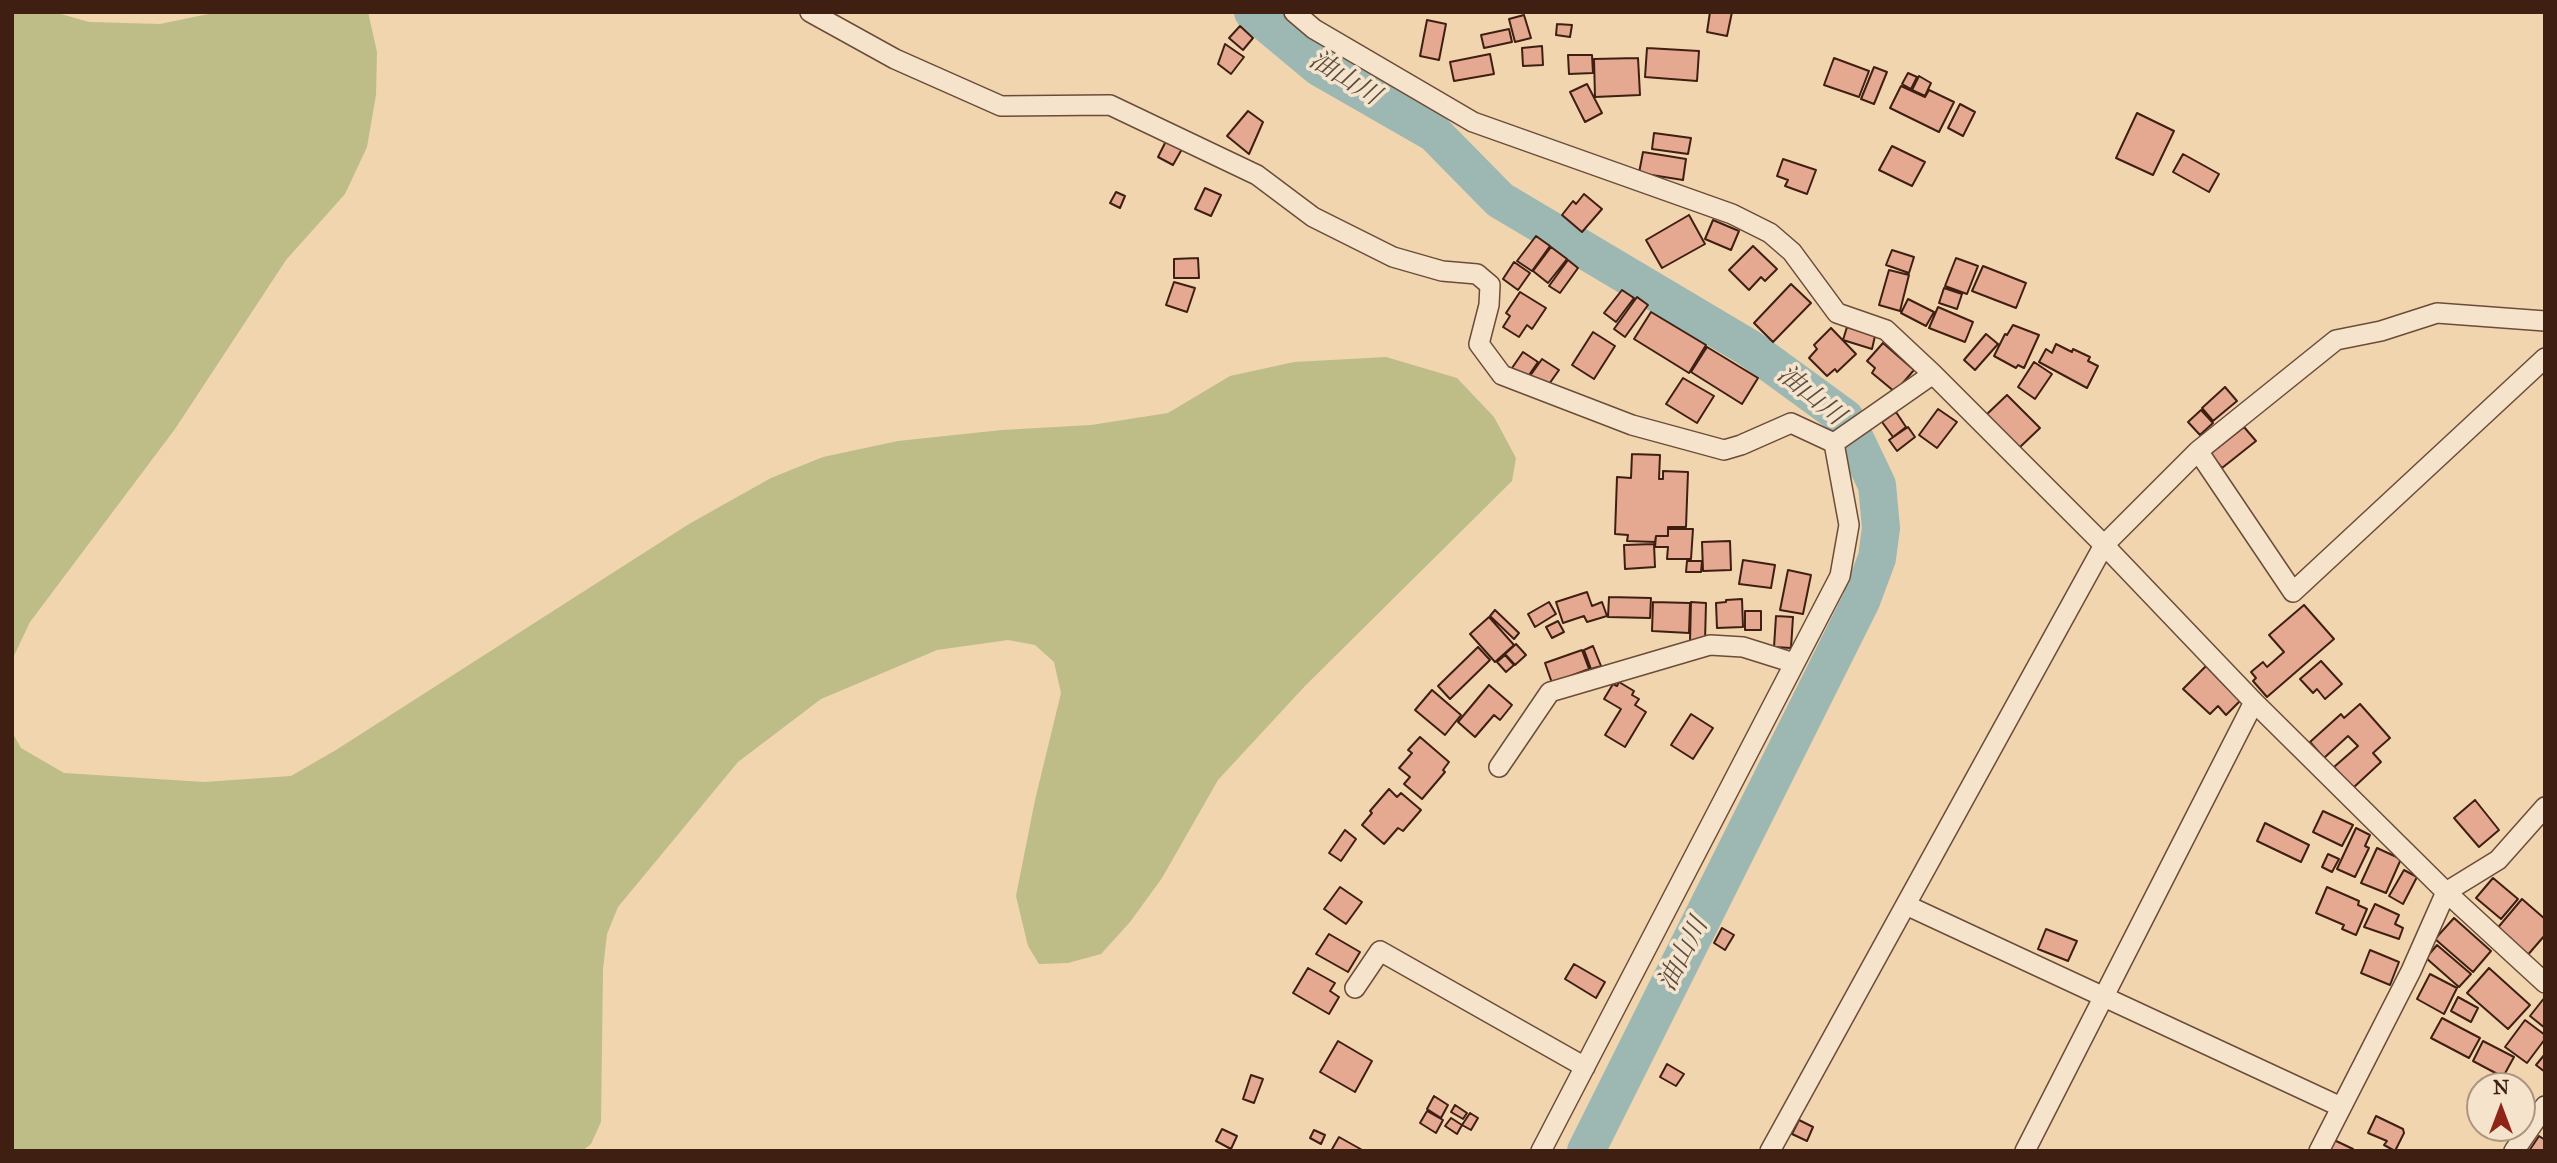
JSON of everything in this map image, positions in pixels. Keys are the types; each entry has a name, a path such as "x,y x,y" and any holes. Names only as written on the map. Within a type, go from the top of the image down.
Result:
{"street":[{"path":"810,12 895,59 1001,106 1110,105 1257,176 1313,217 1394,257 1441,271 1477,274 1490,285 1489,305 1479,344 1503,375 1632,425 1724,450 1791,424 1834,443"},
{"path":"1294,12 1314,29 1473,122 1732,214 1770,233 1792,252 1837,313 1886,330 1933,374 2104,545 2253,702 2446,892 2545,983"},
{"path":"1770,1151 2104,545 2198,451 2336,340 2381,331 2437,313 2545,321"},
{"path":"2198,451 2293,592 2545,358"},
{"path":"1834,443 1933,374"},
{"path":"1541,1151 1840,576 1849,525 1834,443"},
{"path":"1499,767 1550,692 1710,645 1743,647 1794,663"},
{"path":"2025,1151 2253,702"},
{"path":"2319,1151 2411,971 2446,892 2498,860 2545,807"},
{"path":"1906,905 2342,1107"},
{"path":"1355,988 1380,951 1585,1067"},
{"path":"2514,1151 2545,1106"}],"shaded area":[{"path":"12,12 54,12 89,22 160,24 218,12 368,12 377,52 376,95 367,147 345,194 286,260 175,429 30,622 12,660"},
{"path":"1386,357 1457,378 1494,417 1516,458 1512,481 1305,686 1218,780 1162,878 1130,922 1101,954 1068,963 1039,964 1028,946 1016,896 1035,800 1061,693 1054,662 1035,645 1008,640 937,650 821,699 738,762 618,907 607,934 603,969 601,1122 591,1144 582,1151 12,1151 12,732 21,748 64,773 204,782 291,776 336,750 689,524 771,478 823,457 898,441 1002,430 1091,425 1168,413 1230,376 1294,362"}],"building":[{"path":"1710,12 1732,12 1727,36 1707,32"},
{"path":"1524,15 1531,38 1515,42 1509,19"},
{"path":"1427,20 1446,24 1439,60 1420,56"},
{"path":"1557,24 1572,25 1570,37 1556,35"},
{"path":"1240,26 1253,38 1243,50 1229,38"},
{"path":"1509,29 1512,42 1484,48 1481,35"},
{"path":"1225,44 1244,57 1231,74 1218,64"},
{"path":"1542,46 1543,65 1523,66 1522,48"},
{"path":"1647,48 1699,51 1697,81 1645,77"},
{"path":"1490,54 1494,74 1454,81 1450,62"},
{"path":"1568,55 1592,55 1593,73 1569,74"},
{"path":"1638,58 1640,95 1595,97 1594,59"},
{"path":"1834,58 1869,71 1859,97 1824,85"},
{"path":"1874,67 1887,72 1874,104 1861,99"},
{"path":"1908,73 1917,77 1911,89 1902,84"},
{"path":"1919,76 1931,83 1925,96 1912,90"},
{"path":"1587,84 1602,113 1585,122 1570,92"},
{"path":"1901,86 1925,97 1929,90 1954,102 1939,132 1890,108"},
{"path":"1960,104 1975,112 1963,136 1948,128"},
{"path":"1248,111 1263,122 1249,154 1227,136"},
{"path":"2137,113 2174,131 2153,175 2116,158"},
{"path":"1654,133 1691,138 1688,154 1652,149"},
{"path":"1166,141 1182,149 1173,165 1158,157"},
{"path":"1892,146 1925,162 1912,186 1879,170"},
{"path":"1643,152 1686,159 1683,180 1639,173"},
{"path":"2183,154 2219,174 2209,192 2173,172"},
{"path":"1783,159 1816,170 1807,194 1785,186 1788,180 1777,176"},
{"path":"1205,188 1221,195 1211,216 1195,209"},
{"path":"1116,192 1125,196 1120,208 1110,203"},
{"path":"1584,194 1602,209 1582,232 1562,215 1573,201 1576,204"},
{"path":"1689,215 1705,244 1662,268 1646,240"},
{"path":"1713,220 1739,231 1731,250 1705,239"},
{"path":"1536,236 1550,246 1532,271 1517,261"},
{"path":"1753,246 1777,269 1765,281 1761,277 1749,290 1729,270"},
{"path":"1551,247 1567,259 1548,283 1533,271"},
{"path":"1892,250 1914,257 1909,273 1886,265"},
{"path":"1198,258 1199,278 1174,278 1174,259"},
{"path":"1956,258 1978,266 1967,294 1945,286"},
{"path":"1568,260 1578,268 1560,293 1549,286"},
{"path":"1514,262 1530,273 1518,290 1503,279"},
{"path":"1983,266 2026,283 2016,308 1972,291"},
{"path":"1889,270 1909,275 1900,311 1879,305"},
{"path":"1174,282 1195,288 1187,312 1166,305"},
{"path":"1791,284 1811,303 1773,342 1754,323"},
{"path":"1944,288 1962,294 1957,309 1939,303"},
{"path":"1622,290 1634,298 1616,322 1604,313"},
{"path":"1520,292 1546,308 1532,329 1527,325 1519,337 1503,327 1510,316 1506,313"},
{"path":"1637,297 1648,305 1625,337 1614,329"},
{"path":"1908,299 1934,312 1926,326 1901,313"},
{"path":"1938,307 1973,322 1965,342 1929,328"},
{"path":"1651,312 1706,345 1689,373 1634,339"},
{"path":"2013,325 2039,335 2024,368 2018,365 2016,368 1994,356 2005,334 2007,335"},
{"path":"1847,327 1875,336 1872,349 1843,340"},
{"path":"1831,328 1856,354 1837,372 1835,369 1827,376 1809,358 1817,349 1814,345"},
{"path":"1593,332 1615,346 1594,379 1572,365"},
{"path":"1986,334 1998,344 1975,370 1964,360"},
{"path":"1883,343 1914,370 1895,392 1872,373 1875,368 1867,361"},
{"path":"2056,344 2090,357 2088,361 2098,366 2087,388 2039,362 2046,349 2052,353"},
{"path":"1707,347 1758,378 1742,404 1691,372"},
{"path":"1523,352 1538,362 1527,378 1512,368"},
{"path":"1542,359 1559,370 1547,387 1530,376"},
{"path":"2034,362 2052,374 2035,399 2018,387"},
{"path":"1683,378 1714,396 1697,423 1666,404"},
{"path":"2225,387 2237,401 2213,421 2202,408"},
{"path":"2007,395 2040,428 2019,448 1986,415"},
{"path":"1938,409 1957,422 1937,448 1919,435"},
{"path":"2201,410 2213,423 2200,435 2188,422"},
{"path":"1896,412 1906,427 1893,437 1882,422"},
{"path":"1908,427 1915,437 1897,451 1889,440"},
{"path":"2244,427 2256,441 2222,468 2210,454"},
{"path":"1632,454 1660,455 1659,479 1663,479 1663,471 1688,472 1686,527 1668,527 1668,536 1656,536 1655,542 1627,541 1628,535 1615,534 1617,477 1631,478"},
{"path":"1668,529 1693,529 1691,559 1667,559 1668,547 1655,547 1656,536 1668,536"},
{"path":"1730,541 1731,570 1703,571 1702,542"},
{"path":"1654,544 1655,567 1625,569 1624,545"},
{"path":"1743,560 1775,565 1771,588 1739,584"},
{"path":"1687,561 1702,561 1701,572 1686,572"},
{"path":"1788,570 1811,575 1803,614 1780,610"},
{"path":"1587,592 1592,606 1602,602 1607,616 1587,622 1584,616 1563,623 1556,602"},
{"path":"1609,597 1651,598 1650,618 1608,617"},
{"path":"1742,599 1743,627 1717,628 1716,603"},
{"path":"1549,602 1556,614 1535,627 1528,614"},
{"path":"1653,602 1690,603 1689,633 1652,631"},
{"path":"1691,602 1706,603 1705,642 1690,641"},
{"path":"2304,605 2334,639 2267,697 2253,681 2256,678 2251,672 2263,662 2267,667 2284,652 2269,635"},
{"path":"1495,610 1519,633 1514,639 1490,616"},
{"path":"1745,611 1761,611 1761,630 1745,630"},
{"path":"1776,616 1793,617 1791,648 1774,647"},
{"path":"1489,617 1514,645 1495,662 1470,634"},
{"path":"1558,621 1564,632 1552,638 1546,627"},
{"path":"1516,644 1526,655 1515,665 1505,654"},
{"path":"1593,646 1601,666 1591,669 1584,650"},
{"path":"1478,647 1490,660 1450,699 1438,686"},
{"path":"1582,650 1589,669 1552,683 1545,663"},
{"path":"1505,655 1514,665 1506,672 1497,662"},
{"path":"2321,661 2342,684 2325,699 2317,689 2313,693 2300,679"},
{"path":"2206,666 2240,701 2226,715 2218,706 2210,714 2183,689"},
{"path":"1619,682 1634,691 1632,695 1639,699 1635,705 1646,712 1625,747 1605,735 1621,709 1604,699 1613,684 1617,686"},
{"path":"1489,685 1512,705 1500,720 1494,715 1475,737 1458,722"},
{"path":"1432,690 1461,715 1445,735 1415,710"},
{"path":"2360,704 2390,738 2373,753 2381,762 2353,788 2334,767 2358,746 2348,736 2324,758 2310,742 2341,714 2344,718"},
{"path":"1691,714 1713,728 1693,759 1671,745"},
{"path":"1420,737 1449,762 1443,770 1445,772 1422,799 1404,784 1410,777 1399,768 1412,753 1408,750"},
{"path":"1389,789 1397,797 1401,793 1421,810 1403,831 1398,828 1384,844 1362,825"},
{"path":"2475,800 2499,830 2479,847 2454,818"},
{"path":"2323,811 2353,825 2342,846 2313,832"},
{"path":"2265,823 2309,845 2301,862 2257,841"},
{"path":"2356,828 2370,835 2365,846 2369,848 2355,877 2337,869"},
{"path":"1345,830 1356,839 1341,861 1329,853"},
{"path":"2377,848 2401,859 2386,893 2361,883"},
{"path":"2328,854 2339,859 2332,872 2322,867"},
{"path":"2404,870 2417,877 2403,904 2389,896"},
{"path":"2493,878 2518,899 2501,919 2476,898"},
{"path":"1340,887 1362,902 1346,924 1324,909"},
{"path":"2327,887 2359,901 2358,905 2367,909 2356,935 2342,929 2344,925 2316,913"},
{"path":"2522,899 2545,919 2545,935 2526,957 2495,931"},
{"path":"2375,904 2399,915 2395,924 2403,928 2399,939 2364,927"},
{"path":"2454,918 2491,951 2473,972 2435,939"},
{"path":"1722,928 1734,935 1725,950 1714,943"},
{"path":"2046,929 2077,941 2068,961 2038,949"},
{"path":"1329,934 1360,952 1348,972 1316,954"},
{"path":"2437,945 2471,974 2459,987 2426,958"},
{"path":"2370,950 2399,962 2390,985 2361,973"},
{"path":"1574,964 1605,982 1596,998 1565,979"},
{"path":"1308,968 1335,983 1330,991 1339,997 1329,1014 1293,993"},
{"path":"2489,968 2530,1005 2508,1029 2467,993"},
{"path":"2430,974 2457,988 2444,1014 2417,999"},
{"path":"2458,997 2478,1008 2471,1022 2451,1011"},
{"path":"2545,997 2545,1028 2530,1016"},
{"path":"2442,1018 2480,1038 2469,1058 2431,1038"},
{"path":"2525,1020 2545,1035 2545,1039 2527,1063 2505,1047"},
{"path":"1338,1041 1372,1061 1355,1092 1320,1072"},
{"path":"2483,1041 2514,1057 2506,1072 2494,1072 2473,1061"},
{"path":"2545,1054 2545,1072 2536,1065"},
{"path":"1667,1064 1684,1074 1676,1086 1660,1077"},
{"path":"1251,1075 1263,1079 1254,1103 1243,1099"},
{"path":"1434,1096 1448,1105 1441,1118 1427,1109"},
{"path":"1455,1105 1467,1113 1463,1119 1451,1112"},
{"path":"1427,1111 1443,1120 1436,1133 1420,1123"},
{"path":"1470,1113 1478,1118 1471,1130 1462,1125"},
{"path":"2376,1116 2403,1129 2404,1133 2395,1151 2384,1145 2387,1141 2368,1133"},
{"path":"1451,1118 1462,1125 1457,1134 1445,1126"},
{"path":"1799,1120 1813,1127 1807,1141 1792,1134"},
{"path":"1222,1129 1237,1136 1231,1149 1216,1141"},
{"path":"1314,1130 1325,1135 1321,1144 1310,1138"},
{"path":"2539,1136 2545,1140 2545,1151 2529,1151"},
{"path":"1339,1137 1364,1151 1331,1151"},
{"path":"2334,1140 2353,1149 2352,1151 2328,1151"}],"waterway":[{"name":"油山川","path":"1253,12 1319,67 1434,133 1500,200 1749,348 1845,418 1877,485 1881,528 1877,558 1861,601 1586,1151"}]}
